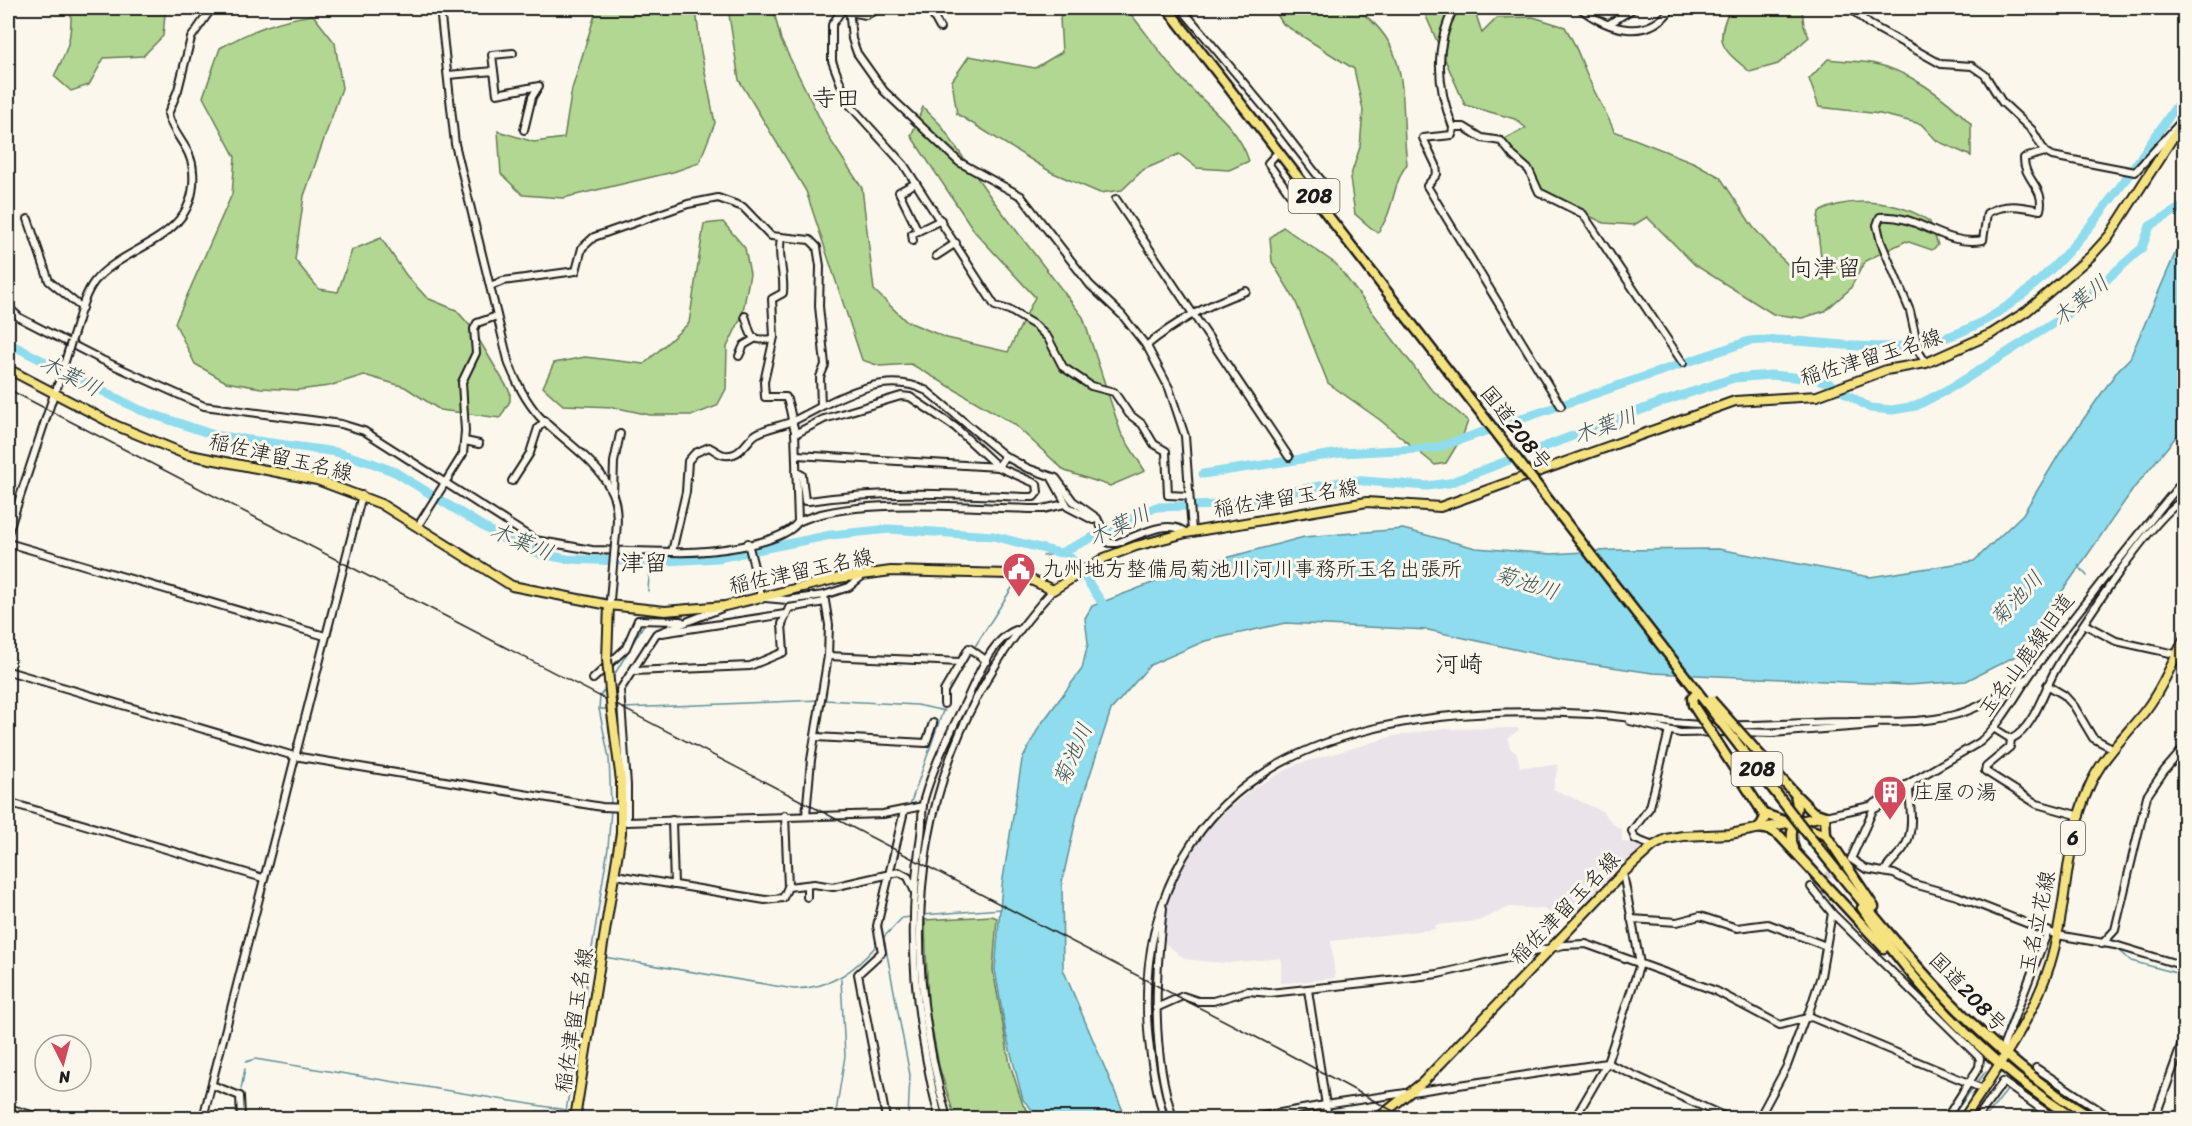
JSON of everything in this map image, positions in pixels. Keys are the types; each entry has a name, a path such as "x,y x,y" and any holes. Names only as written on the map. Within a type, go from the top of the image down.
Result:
{"highway":[{"name":"国道208号","path":"1167,8 1817,846 1910,959 2003,1054 2092,1119"},
{"path":"1680,667 1795,794 1813,812 1825,816 1826,835 1869,901 1924,971"},
{"path":"1698,692 1692,699 1693,705 1762,811 1763,823 1759,828 1771,830 1780,836 1922,987"},
{"path":"1795,794 1798,809 1791,841 1796,853"},
{"path":"1762,811 1826,835"},
{"name":"国道208号","path":"1836,870 1881,937 1922,987 1999,1064 2073,1119"}],"main road":[{"name":"稲佐津留玉名線","path":"8,369 117,426 185,454 317,480 362,495 420,523 512,586 665,611 725,606 866,573 996,573 1029,579 1053,590 1087,567 1136,546 1189,532 1367,502 1440,507 1735,401 1762,397 1804,398 1886,370 1926,363 1991,334 2028,311 2091,256 2110,235 2184,119"},
{"name":"稲佐津留玉名線","path":"575,1119 616,875 617,807 607,659 610,603"},
{"name":"玉名立花線","path":"1964,1119 2039,994 2050,964 2069,850 2089,789 2112,748 2153,700 2184,639"},
{"name":"稲佐津留玉名線","path":"1378,1119 1411,1093 1623,873 1653,846 1683,836 1730,834 1825,816"}],"street":[{"path":"8,533 87,293 100,276 169,231 183,213 189,200 193,171 189,152 176,134 168,114 178,90 191,38 212,8"},
{"path":"440,8 455,144 509,364 521,393 546,421 598,470 613,494"},
{"path":"929,8 940,28"},
{"path":"1181,8 1274,119 1321,180 1321,187 1297,204 1268,163 1279,151"},
{"path":"1454,8 1442,43 1439,85 1453,127 1452,135 1423,138 1436,165 1437,174 1427,186 1561,406"},
{"path":"1580,8 1596,20 1629,31 1644,29 1659,22 1672,8"},
{"path":"1609,24 1634,8"},
{"path":"1850,8 1869,24 1941,64 1972,66 1985,75 2002,102 2032,130 2045,152 2062,159 2135,172 2184,119"},
{"path":"847,9 866,15 874,11"},
{"path":"847,9 832,25 830,39 831,61 848,103 904,165 956,243 994,306 1009,310 1035,326 1048,338 1063,367 1091,386 1114,392 1130,414 1142,424 1154,444 1166,451 1168,495 1189,496"},
{"path":"672,552 691,457 709,447 726,456 737,454 757,433 792,421 874,384 897,382 914,384 927,391 1005,456 1027,468 1051,475 1073,501 1098,521 1109,543 1117,543 1174,525 1189,532 1185,436 1160,369 1146,346 1122,315 1090,285 1021,196 959,162 884,91 857,53 847,9"},
{"path":"513,53 492,56 497,94 539,86 532,97 524,130"},
{"path":"448,75 494,71"},
{"path":"1453,127 1464,127 1482,138 1501,141 1529,170 1539,192 1583,214 1683,363"},
{"path":"1926,363 1919,352 1910,311 1881,242 1878,225 1880,217 1899,217 1957,241 1967,238 1973,241 1983,240 1987,213 1995,208 2014,205 2040,210 2042,203 2038,187 2025,170 2024,158 2045,152"},
{"path":"916,183 899,192 918,231"},
{"path":"490,286 576,271 582,248 594,237 688,204 718,198 743,207 771,236 810,240 817,247 820,266 820,332 825,365 820,377 821,406"},
{"path":"1116,199 1289,457"},
{"path":"28,219 49,282 82,308"},
{"path":"913,241 912,234 941,220"},
{"path":"781,238 778,249 784,281 783,293 772,299 774,339 764,382 765,397 786,397 792,421 795,434 798,522"},
{"path":"936,256 956,243"},
{"path":"1146,346 1167,328 1194,313 1246,291"},
{"path":"8,307 27,322 102,360 204,406 355,428 446,482 535,540 592,550 708,552 768,539 798,522 827,511 863,509 1043,510 1065,504"},
{"path":"420,523 463,454 465,441 462,382 476,353 474,329 477,323 497,316"},
{"path":"745,316 748,332 756,338"},
{"path":"739,356 744,345 756,338 774,339"},
{"path":"795,434 831,417 901,396 910,398 955,427 998,467 1037,484 1038,492 1034,497 907,493 856,494 805,501 802,475 796,472"},
{"path":"512,481 530,453 538,428 546,421"},
{"path":"610,603 617,517 613,494 614,462 620,434"},
{"path":"465,441 479,444"},
{"path":"796,454 998,467"},
{"path":"998,467 1005,456"},
{"path":"1051,475 1065,504 1098,521"},
{"name":"玉名山鹿線旧道","path":"1825,816 1869,806 1980,742 1995,729 2027,678 2135,538 2184,480"},
{"path":"203,1119 362,495"},
{"path":"2080,816 2037,804 1985,771 1986,767 2010,747 2011,739 2025,729 2047,685 2084,624 2152,530 2184,500"},
{"path":"8,543 325,636"},
{"path":"748,545 762,596 787,600 824,595 849,587 866,573"},
{"path":"947,1119 924,1010 920,921 930,824 949,756 987,676 1018,630 1053,590"},
{"path":"806,815 828,656 829,625 824,595"},
{"path":"633,671 750,666 784,651 782,624 785,614 793,606 825,602"},
{"path":"725,606 662,629 656,634 620,690 622,708 617,807 627,822 785,815 883,814 923,806"},
{"path":"656,634 785,614"},
{"path":"593,679 626,648 638,620 689,621"},
{"path":"2084,624 2116,641 2177,655"},
{"path":"939,1119 923,1046 914,980 915,893 924,819 923,806 929,780 987,661 1002,639 1018,630"},
{"path":"944,704 944,691 960,662 972,650 987,661"},
{"path":"828,656 960,662"},
{"path":"8,671 294,756 617,807"},
{"path":"1164,1119 1150,1055 1146,999 1152,943 1164,899 1190,846 1214,813 1270,770 1318,746 1361,731 1427,719 1513,714 1606,715 1699,725 1932,719 1964,713 1998,697 2027,678"},
{"path":"2047,685 2064,695 2074,706 2093,738 2112,748"},
{"path":"1606,715 1612,719 1664,728 1669,731 1772,733 1785,730 1864,726 1886,720"},
{"path":"816,737 926,743 933,723"},
{"path":"1995,729 2011,739"},
{"path":"1653,846 1635,839 1632,831 1650,807 1669,731"},
{"path":"2101,944 2115,930 2147,796 2184,748"},
{"path":"929,780 944,759 949,756"},
{"path":"1884,872 1907,843 1911,821 1909,790 1913,781"},
{"path":"1909,790 1873,810 1851,858 1866,869 1884,872 1988,907 2056,935 2115,945 2184,966"},
{"path":"8,802 263,878"},
{"path":"886,1119 858,974 882,952 877,926 907,810"},
{"path":"616,875 765,900 783,898 788,887 785,815"},
{"path":"672,820 675,885"},
{"path":"788,887 807,885 833,887 899,872 908,877 915,893"},
{"path":"1575,1119 1607,1063 1640,964 1623,873"},
{"path":"807,885 807,897"},
{"path":"1811,887 1832,913 1980,1058 1978,1067 1966,1083 1949,1114 1956,1119"},
{"path":"1164,899 1156,970 1156,1008 1161,1063 1173,1119"},
{"path":"1832,913 1821,976 1808,1015 1983,1089"},
{"path":"1631,919 1677,922 1700,916 1737,928 1768,924 1826,946"},
{"path":"2003,1054 2048,931"},
{"path":"1156,1008 1183,996 1198,1001 1213,1001 1248,991 1270,993 1308,990 1438,974 1564,945 1586,944 1716,992 1780,1025 1811,1017"},
{"path":"1308,990 1328,1119"},
{"path":"1759,1119 1788,1066 1804,1020"},
{"path":"2155,1119 2184,1038"},
{"path":"1252,1119 1325,1105 1607,1063 1728,1119"},
{"path":"2036,1068 2111,1119"},
{"path":"1977,1119 2003,1082 2054,1119"},
{"path":"212,1085 240,1096 241,1119"},
{"path":"8,1108 16,1115 42,1119"}],"shaded area":[{"path":"1518,728 1519,730 1508,738 1510,748 1517,754 1520,767 1558,765 1553,789 1602,811 1613,824 1622,830 1622,841 1645,847 1627,861 1573,920 1554,915 1544,909 1510,907 1478,921 1435,925 1435,929 1331,941 1335,978 1281,983 1281,958 1226,963 1201,961 1185,959 1166,944 1162,935 1167,901 1184,863 1214,822 1252,789 1295,765 1394,736 1439,729"}],"green space":[{"path":"71,8 170,8 165,14 163,36 143,56 104,58 89,85 71,91 54,76 68,44"},
{"path":"597,8 696,8 700,47 715,123 699,163 673,172 563,198 523,195 501,174 498,131 534,142 564,138 572,89"},
{"path":"728,8 773,8 781,40 831,141 862,188 874,290 906,321 947,338 1008,352 1035,297 975,232 911,136 923,107 940,124 992,199 1083,317 1121,433 1145,471 1110,486 1065,471 1014,424 911,364 880,366 862,360 806,191 739,80"},
{"path":"1064,8 1126,8 1181,78 1229,126 1244,148 1249,161 1229,170 1197,168 1179,154 1143,170 1122,190 1100,193 1051,172 957,114 952,81 969,56 1035,68 1062,52 1060,18"},
{"path":"1273,8 1354,8 1373,23 1387,39 1400,77 1407,164 1398,181 1387,216 1377,233 1355,214 1350,178 1360,147 1363,110 1354,69 1283,24"},
{"path":"1418,8 1474,8 1482,33 1497,18 1533,17 1565,27 1614,131 1695,163 1720,177 1753,227 1797,273 1824,280 1817,225 1819,212 1846,203 1876,203 1905,209 1930,222 1938,245 1932,250 1906,241 1865,261 1850,289 1825,311 1802,318 1773,314 1695,265 1647,217 1634,225 1604,223 1539,192 1529,170 1501,141 1526,128 1515,119 1465,105 1425,14"},
{"path":"1730,8 1802,8 1804,26 1809,37 1778,64 1750,72 1727,51 1724,45 1722,30"},
{"path":"313,15 335,43 342,88 304,196 295,260 319,289 338,292 352,250 381,238 406,275 427,298 456,310 472,328 510,392 510,401 500,418 440,410 405,387 364,375 329,386 298,390 261,388 226,382 195,364 175,323 232,194 235,157 203,97 220,48 264,27"},
{"path":"1828,59 1871,63 1899,72 1925,86 1950,104 1971,124 1971,156 1937,141 1921,124 1880,114 1819,107 1809,79"},
{"path":"723,222 745,248 750,274 742,316 727,347 726,389 717,406 693,415 650,415 613,407 563,405 543,387 554,363 585,357 644,364 689,323 704,224"},
{"path":"1283,227 1336,264 1430,388 1468,421 1463,435 1446,463 1435,465 1380,420 1328,383 1295,300 1272,262 1270,238"},
{"path":"992,916 997,918 993,970 1010,1064 1023,1105 1035,1118 955,1118 939,1066 928,1006 925,920"}],"water":[{"name":"菊池川","path":"2184,233 2184,427 2134,488 2018,655 1966,681 1909,685 1653,673 1563,660 1428,630 1285,623 1205,641 1150,665 1111,710 1077,815 1062,882 1063,969 1126,1118 1040,1118 1023,1100 1006,1034 995,970 1002,885 1022,760 1039,727 1082,669 1088,643 1085,618 1092,606 1199,565 1304,537 1403,529 1476,548 1552,554 1615,550 1718,549 1870,577 1974,561 2023,514 2061,451 2118,370 2130,358"}],"waterway":[{"path":"1203,474 1341,453 1436,448 1749,341 1790,340 1892,347 1912,345 1957,334 1998,313 2036,284 2070,249 2132,171 2184,95"},
{"name":"木葉川","path":"8,343 140,410 214,435 336,452 395,472 500,537 541,554 567,559 650,562 718,558 831,535 890,529 993,536 1060,553 1156,507 1221,505 1351,480 1427,486 1449,483 1662,402 1734,378 1770,375 1815,379 1827,382 1870,408 1892,410 1916,406 1956,385 2068,314 2142,248 2150,226 2180,208 2184,208"},
{"path":"1043,556 1064,552"},
{"path":"1064,552 1074,561 1107,610"},
{"path":"648,591 650,562"},
{"path":"2078,565 2087,576"},
{"path":"974,648 1017,580"},
{"path":"613,677 644,624"},
{"path":"947,695 971,652"},
{"path":"607,686 600,696 599,709 609,758 611,804"},
{"path":"624,708 820,700"},
{"path":"824,700 917,705 945,711"},
{"path":"910,805 945,705"},
{"path":"600,709 610,709"},
{"path":"2162,769 2184,740"},
{"path":"565,1118 608,848 611,809"},
{"path":"902,831 908,813"},
{"path":"891,879 881,923 910,1075 908,1118"},
{"path":"922,915 1001,909"},
{"path":"883,938 902,918 911,917"},
{"path":"2071,941 2119,950 2131,961 2184,975"},
{"path":"604,957 794,989 820,985 841,976 851,970 878,944"},
{"path":"2004,1031 2036,951"},
{"path":"835,1118 845,1056 841,979"},
{"path":"246,1062 255,1059 566,1110"},
{"path":"241,1089 245,1069"},
{"path":"1976,1084 1986,1071"},
{"path":"1953,1115 1973,1088"},
{"path":"1985,1118 2008,1089"}],"tunnel":[{"path":"1811,887 1847,861"}],"railway":[{"path":"8,389 1277,1048 1406,1118"}],"place":[{"name":"九州地方整備局菊池川河川事務所玉名出張所","path":"1019,598"},
{"name":"庄屋の湯","path":"1890,821"}],"district":[{"name":"寺田","path":"836,98"},
{"name":"向津留","path":"1825,268"},
{"name":"津留","path":"644,563"},
{"name":"河崎","path":"1459,664"}]}
